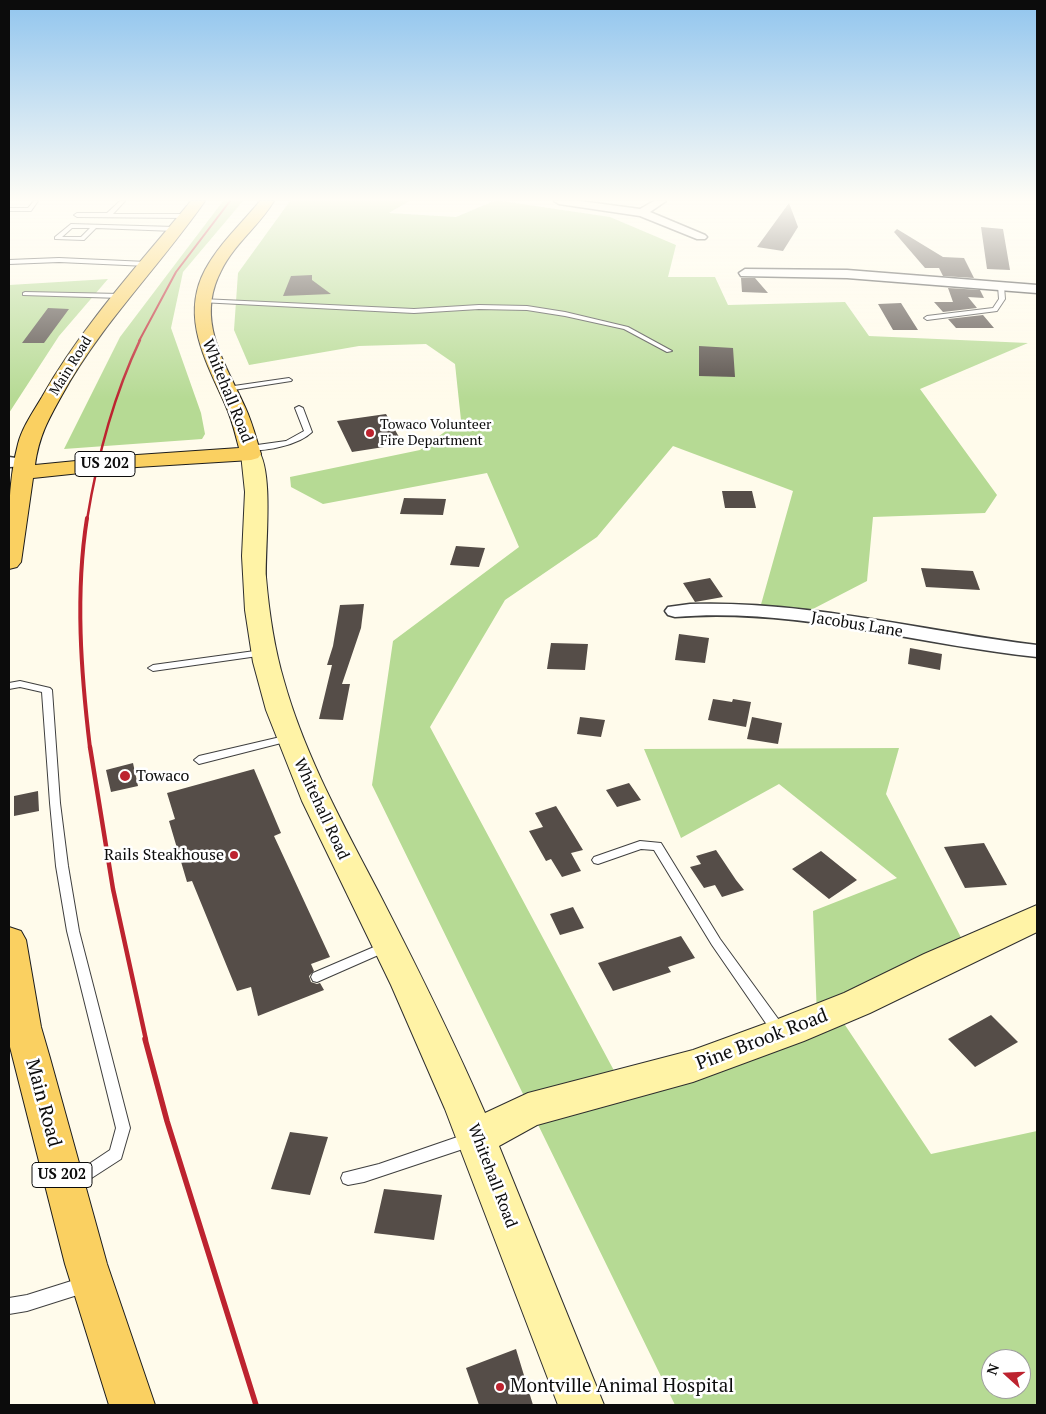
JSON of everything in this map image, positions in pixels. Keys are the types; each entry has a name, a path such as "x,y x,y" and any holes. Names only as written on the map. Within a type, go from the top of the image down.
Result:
{"main road":[{"name":"Main Road","path":"9,562 19,466 28,443 65,372 145,267"},
{"name":"Whitehall Road","path":"214,267 206,283 202,302 201,315 205,338 243,424 250,451"},
{"name":"US 202","path":"19,466 82,466 250,451"},
{"name":"Main Road","path":"9,940 23,1027 20,1057 66,1188 92,1283 132,1405"}],"street":[{"path":"745,273 847,274 1037,289"},
{"name":"Whitehall Road","path":"250,451 254,472 256,602 262,653 275,699 289,738 349,869 459,1093 581,1405"},
{"name":"Jacobus Lane","path":"675,611 737,610 807,617 1037,651"},
{"name":"Pine Brook Road","path":"477,1138 528,1110 693,1066 781,1034 857,1003 936,964 1037,918"}],"lane":[{"path":"927,318 995,310 1001,304 1003,295 1001,286"},
{"path":"25,294 121,296"},
{"path":"202,302 414,311 480,307 527,308 565,314 626,328 669,351"},
{"path":"227,389 289,380"},
{"path":"250,451 292,442 303,437 308,432 299,408"},
{"path":"153,668 262,653"},
{"path":"9,686 20,684 47,690 55,803 62,866 73,931 123,1128 116,1154 66,1188"},
{"path":"199,760 289,738"},
{"path":"598,860 640,845 657,846 716,942 781,1034"},
{"path":"317,977 388,946"},
{"path":"348,1178 367,1175 441,1147 477,1138"},
{"path":"9,1306 27,1303 92,1283"}],"green space":[{"path":"173,267 187,267 183,272 171,328 201,413 205,434 202,439 64,449 120,337"},
{"path":"242,267 671,267 668,277 715,277 728,305 845,302 869,336 1028,343 920,389 997,495 985,513 873,517 867,581 809,611 760,608 793,491 673,446 597,537 505,600 430,727 626,1093 817,1017 813,911 897,878 779,784 681,838 644,749 899,748 886,794 966,947 835,1010 931,1154 1037,1131 1037,1405 675,1405 372,785 393,641 519,547 487,473 323,504 291,487 290,477 420,450 461,420 455,364 426,344 359,346 249,365 234,330 238,273"},
{"path":"108,279 59,336 9,413 9,285"}],"building":[{"path":"968,267 974,278 943,276 939,268 925,268"},
{"path":"987,267 1009,267 1010,270 987,269"},
{"path":"312,275 312,280 331,294 283,296 291,276"},
{"path":"741,278 755,278 768,293 742,292"},
{"path":"948,288 980,290 984,298 968,297 977,308 943,312 934,302 953,302"},
{"path":"901,303 918,330 893,330 878,304"},
{"path":"48,308 69,309 44,343 22,343"},
{"path":"983,315 994,328 956,328 948,319"},
{"path":"699,346 733,348 735,377 699,376"},
{"name":"Towaco Volunteer Fire Department","path":"386,414 403,444 352,452 337,421"},
{"path":"722,491 752,491 756,508 725,508"},
{"path":"404,498 446,499 443,515 400,514"},
{"path":"456,546 485,548 479,567 450,565"},
{"path":"921,568 973,571 980,590 926,587"},
{"path":"710,578 723,597 695,602 683,583"},
{"path":"364,604 361,628 342,684 350,684 343,720 319,719 332,665 327,665 333,646 340,605"},
{"path":"679,634 709,638 705,663 675,660"},
{"path":"551,643 588,644 585,670 547,669"},
{"path":"910,648 942,654 940,670 908,664"},
{"path":"713,699 732,702 733,699 751,702 746,727 708,720"},
{"path":"580,717 605,720 601,737 577,734"},
{"path":"752,717 782,723 778,744 747,739"},
{"path":"133,763 138,786 111,792 106,770"},
{"path":"254,769 281,833 274,836 330,957 311,964 314,971 309,976 311,982 320,983 324,990 258,1016 251,987 237,991 192,881 187,882 169,821 175,819 167,793"},
{"path":"629,783 641,800 617,807 606,790"},
{"path":"38,791 39,811 14,816 14,796"},
{"path":"556,806 583,850 571,853 581,871 562,877 551,859 546,861 529,831 543,827 535,813"},
{"path":"984,843 1007,885 965,888 944,847"},
{"path":"716,850 744,890 722,897 715,885 704,888 690,867 701,864 696,856"},
{"path":"821,851 857,880 829,899 792,869"},
{"path":"573,907 584,928 560,935 550,914"},
{"path":"681,936 695,958 668,967 671,972 613,991 598,963"},
{"path":"991,1015 1018,1042 975,1067 948,1039"},
{"path":"290,1132 328,1137 310,1195 271,1189"},
{"path":"384,1189 442,1195 434,1240 374,1233"},
{"name":"Montville Animal Hospital","path":"516,1349 533,1405 479,1405 466,1368"}],"railway":[{"path":"139,341 180,267"},
{"path":"87,520 107,428 122,383 140,340"},
{"path":"87,518 83,547 80,604 84,691 90,748"},
{"path":"90,747 113,889 146,1040"},
{"path":"145,1039 167,1121 256,1405"}],"place":[{"name":"Towaco Volunteer Fire Department","path":"370,433"},
{"name":"Towaco","path":"125,776"},
{"name":"Rails Steakhouse","path":"234,855"},
{"name":"Montville Animal Hospital","path":"500,1387"}]}
